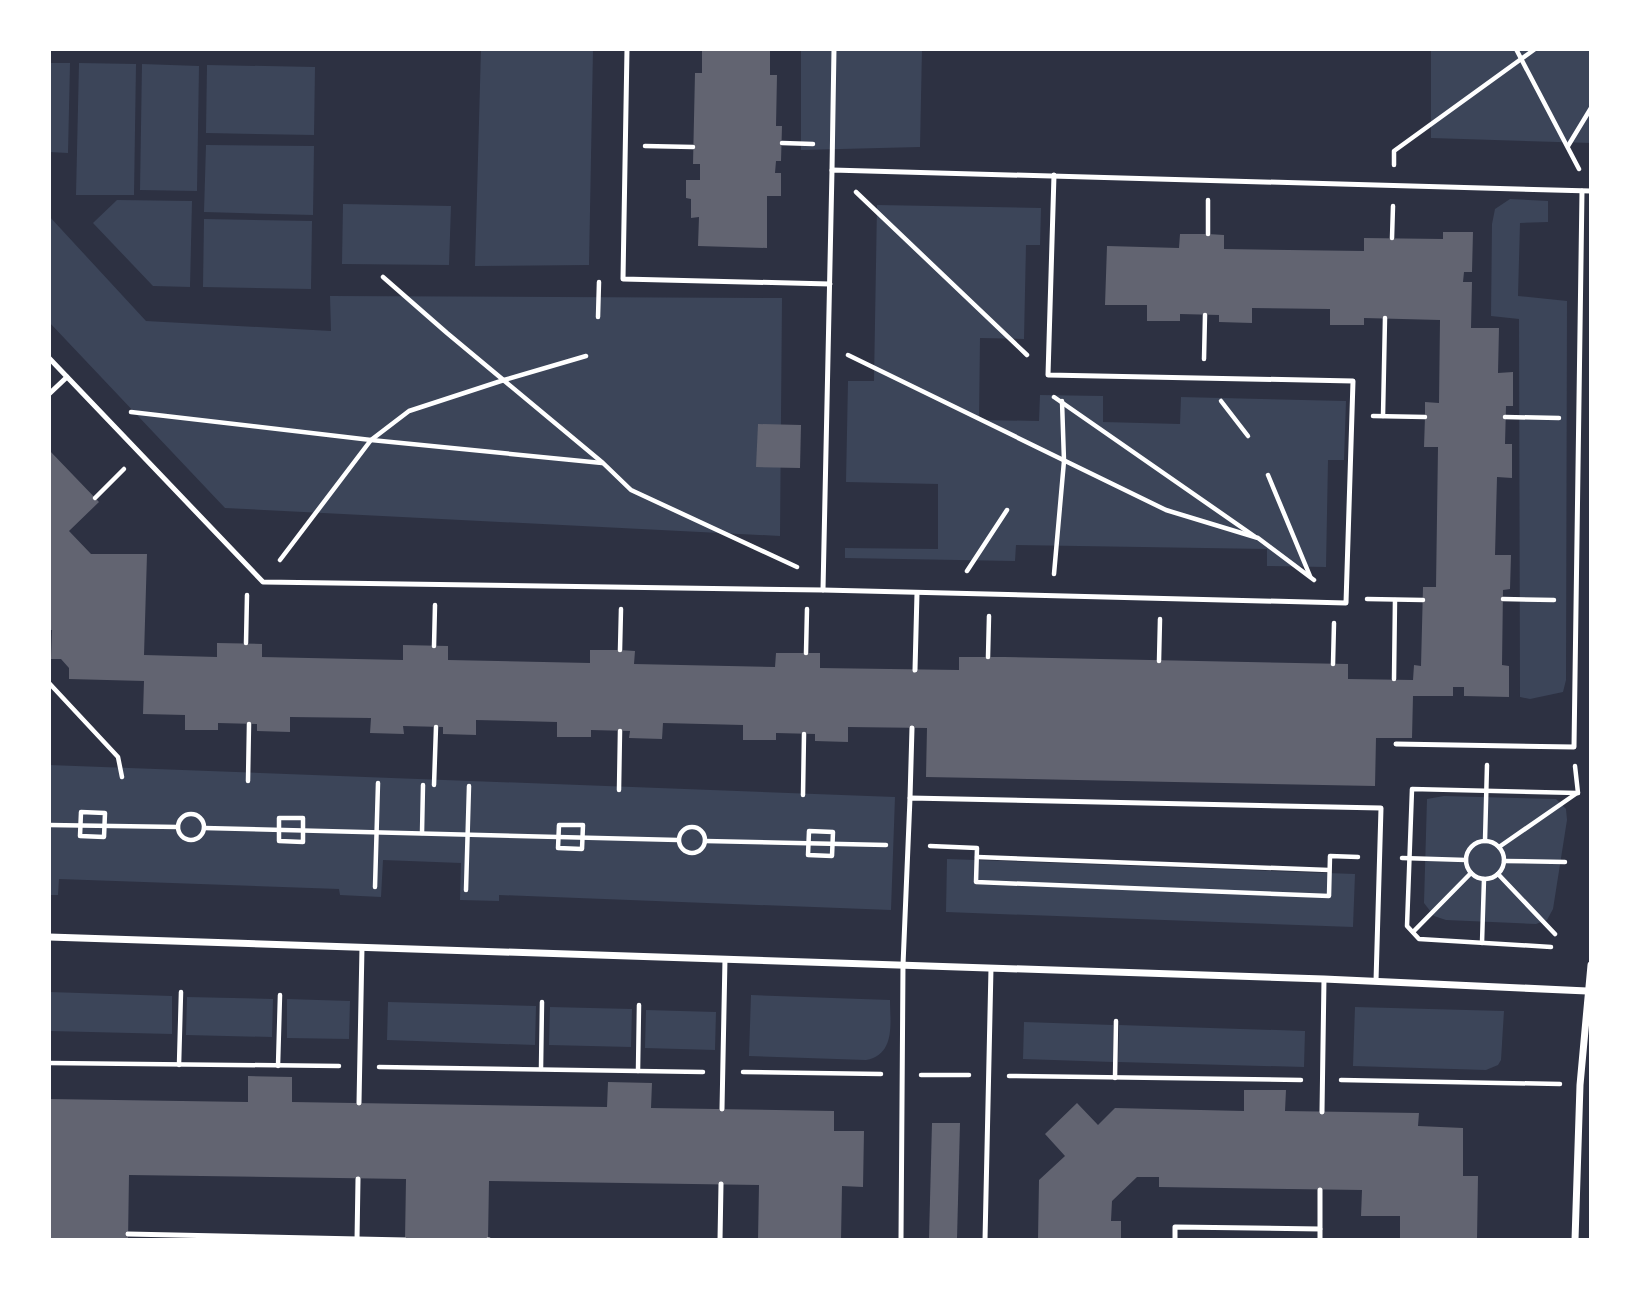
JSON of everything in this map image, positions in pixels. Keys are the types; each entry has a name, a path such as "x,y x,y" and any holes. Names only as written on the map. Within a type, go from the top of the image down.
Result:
{"street":[{"path":"49,937 1324,979 1587,991"},
{"path":"1575,1240 1580,1085 1591,965"}],"lane":[{"path":"627,49 623,279 830,284"},
{"path":"823,590 834,49"},
{"path":"832,170 1591,191"},
{"path":"49,358 263,582 823,590 1335,603 1346,601 1353,381 1048,375 1054,175"},
{"path":"1396,744 1573,747 1582,191"},
{"path":"49,394 67,377"},
{"path":"915,670 918,593"},
{"path":"901,1240 903,965 912,728"},
{"path":"910,798 1381,808 1376,981"},
{"path":"359,1103 362,947"},
{"path":"722,1109 725,959"},
{"path":"985,1240 991,968"},
{"path":"1322,1112 1324,979"},
{"path":"357,1239 358,1179"},
{"path":"720,1240 722,1184"},
{"path":"1320,1190 1320,1240"},
{"path":"1175,1240 1175,1227 1320,1229"},
{"path":"128,1234 157,1238 405,1240"}],"path":[{"path":"1516,49 1582,176 1582,191"},
{"path":"1394,151 1535,49"},
{"path":"1568,146 1591,108"},
{"path":"782,143 832,144"},
{"path":"625,146 693,146"},
{"path":"832,170 1048,375 1048,393 1346,601 1423,600"},
{"path":"1208,234 1209,180"},
{"path":"383,277 603,463 631,490 824,580"},
{"path":"598,317 599,279"},
{"path":"1205,315 1203,379 1248,436"},
{"path":"1382,416 1385,318"},
{"path":"829,346 1166,510 1258,538"},
{"path":"263,582 371,440 409,411 586,356"},
{"path":"1052,596 1064,461 1061,376"},
{"path":"96,408 371,440 603,463"},
{"path":"1352,416 1425,416"},
{"path":"1505,417 1578,419"},
{"path":"95,498 140,453"},
{"path":"1268,475 1310,577"},
{"path":"952,594 1007,510"},
{"path":"434,646 436,584"},
{"path":"620,650 621,587"},
{"path":"806,653 807,590"},
{"path":"246,643 247,594"},
{"path":"988,657 989,595"},
{"path":"1159,661 1160,599"},
{"path":"1503,599 1576,600"},
{"path":"1394,680 1395,600"},
{"path":"1334,664 1335,603"},
{"path":"49,683 118,757 122,777"},
{"path":"248,781 249,724"},
{"path":"434,785 436,727"},
{"path":"619,790 620,731"},
{"path":"803,795 804,734"},
{"path":"1485,841 1487,778"},
{"path":"375,887 378,783"},
{"path":"422,833 423,785"},
{"path":"466,890 469,786"},
{"path":"1499,847 1578,793 1412,789 1407,926 1419,939 1551,947"},
{"path":"81,813 105,813 104,837 80,836 81,825 81,813"},
{"path":"194,814 202,820 204,828 202,835 193,841 183,838 177,827 184,816 194,814"},
{"path":"279,818 303,818 303,842 279,841 279,830 279,818"},
{"path":"49,825 177,827"},
{"path":"559,825 583,825 582,849 558,848 558,837 559,825"},
{"path":"689,827 699,829 705,841 699,852 688,853 680,847 678,840 680,832 689,827"},
{"path":"204,828 678,840"},
{"path":"809,831 833,832 832,856 808,855 808,843 809,831"},
{"path":"705,841 977,848 976,882 1329,895 1330,856"},
{"path":"1485,841 1499,847 1504,861 1498,874 1484,879 1471,873 1466,860 1467,852 1478,842 1485,841"},
{"path":"977,857 1329,870"},
{"path":"1504,861 1565,862"},
{"path":"1413,932 1471,873"},
{"path":"1498,874 1555,934"},
{"path":"1482,943 1484,879"},
{"path":"179,1065 181,992"},
{"path":"278,1066 280,995"},
{"path":"541,1069 542,1002"},
{"path":"638,1071 639,1005"},
{"path":"1115,1077 1116,1021"},
{"path":"49,1063 1542,1084"}],"shaded area":[{"path":"481,49 593,49 589,265 475,266"},
{"path":"801,49 922,49 920,147 801,150"},
{"path":"1431,49 1591,49 1591,143 1431,138"},
{"path":"49,63 70,63 68,153 49,152"},
{"path":"79,63 136,64 134,195 76,195"},
{"path":"142,64 199,66 197,191 140,190"},
{"path":"207,65 315,67 314,135 206,133"},
{"path":"206,145 314,146 313,215 204,212"},
{"path":"1510,199 1548,201 1548,222 1520,223 1518,296 1567,301 1566,680 1563,692 1530,699 1520,697 1519,319 1491,316 1492,224 1495,209"},
{"path":"117,200 192,201 190,287 153,286 93,223"},
{"path":"343,204 451,206 449,265 342,264"},
{"path":"877,205 1041,208 1040,245 1026,245 1024,339 980,338 979,420 1039,421 1040,395 1103,396 1103,422 1180,424 1181,397 1346,401 1344,460 1328,460 1326,567 1267,566 1267,549 1016,545 1015,561 845,558 845,548 938,549 938,484 846,482 848,381 874,381"},
{"path":"49,216 146,321 331,331 330,296 782,298 780,536 225,508 49,322"},
{"path":"204,219 312,221 311,289 203,287"},
{"path":"49,765 895,797 891,910 499,895 499,901 460,900 461,863 383,860 381,897 340,895 339,889 59,879 58,895 49,895"},
{"path":"1444,796 1556,799 1566,809 1567,820 1553,909 1547,920 1536,924 1446,920 1434,916 1424,903 1427,799"},
{"path":"947,859 1355,874 1353,927 946,912"},
{"path":"49,992 172,996 172,1034 49,1031"},
{"path":"751,995 890,1000 887,1044 876,1057 866,1060 749,1056"},
{"path":"187,997 273,999 272,1037 186,1035"},
{"path":"287,999 350,1001 349,1039 287,1038"},
{"path":"388,1002 536,1006 535,1045 387,1040"},
{"path":"550,1007 632,1009 631,1047 549,1045"},
{"path":"1355,1007 1504,1011 1501,1060 1498,1065 1486,1070 1353,1066"},
{"path":"646,1010 716,1012 715,1050 645,1048"},
{"path":"1024,1022 1113,1025 1113,1062 1023,1059"},
{"path":"1119,1025 1305,1031 1304,1067 1118,1062"}],"building":[{"path":"702,49 770,49 770,75 777,75 776,126 782,126 781,161 776,161 775,173 781,173 781,196 767,196 767,248 698,246 699,217 691,218 691,199 686,198 686,180 700,180 700,164 693,164 695,73 702,73"},
{"path":"1443,232 1473,232 1472,272 1464,272 1463,282 1472,282 1471,328 1499,328 1498,373 1513,372 1513,406 1506,406 1505,444 1512,444 1512,478 1497,477 1495,555 1511,555 1510,589 1503,590 1502,665 1509,666 1509,697 1464,696 1464,687 1453,687 1453,696 1413,696 1412,738 1376,738 1375,786 926,777 927,728 848,727 848,742 815,741 815,734 776,733 776,740 743,740 743,725 663,723 662,739 629,738 630,731 591,730 591,737 557,737 557,722 476,720 476,735 443,734 443,727 403,726 404,734 370,733 371,718 290,717 290,732 257,731 257,724 218,723 218,730 185,730 185,715 143,714 144,681 69,679 69,668 61,659 51,659 49,450 99,502 69,531 91,554 147,554 144,655 217,657 217,643 262,644 262,657 403,660 403,645 448,646 448,660 590,663 590,650 620,650 635,651 634,664 775,667 776,653 820,653 820,668 959,670 959,657 1004,657 1348,664 1348,679 1413,680 1414,665 1421,666 1423,587 1436,587 1438,447 1424,447 1425,402 1439,403 1440,320 1364,318 1364,325 1330,325 1330,309 1252,308 1252,323 1219,322 1219,315 1180,314 1180,321 1147,321 1147,305 1105,305 1107,246 1179,248 1180,234 1208,234 1224,235 1224,249 1364,251 1364,238 1443,239"},
{"path":"758,424 801,425 800,468 756,467"},
{"path":"248,1076 292,1077 292,1102 607,1107 608,1082 652,1083 651,1108 834,1111 834,1131 864,1131 863,1187 842,1186 841,1240 758,1240 759,1185 489,1181 488,1240 405,1240 406,1179 129,1175 128,1240 49,1240 49,1099 248,1102"},
{"path":"1244,1090 1286,1090 1285,1111 1419,1113 1418,1126 1463,1128 1463,1176 1478,1176 1477,1240 1400,1240 1400,1216 1361,1216 1362,1190 1159,1187 1159,1177 1137,1177 1112,1201 1111,1221 1121,1221 1121,1240 1038,1240 1039,1180 1065,1156 1045,1134 1077,1103 1098,1125 1115,1108 1244,1111"},
{"path":"932,1123 960,1123 957,1239 929,1239"}]}
